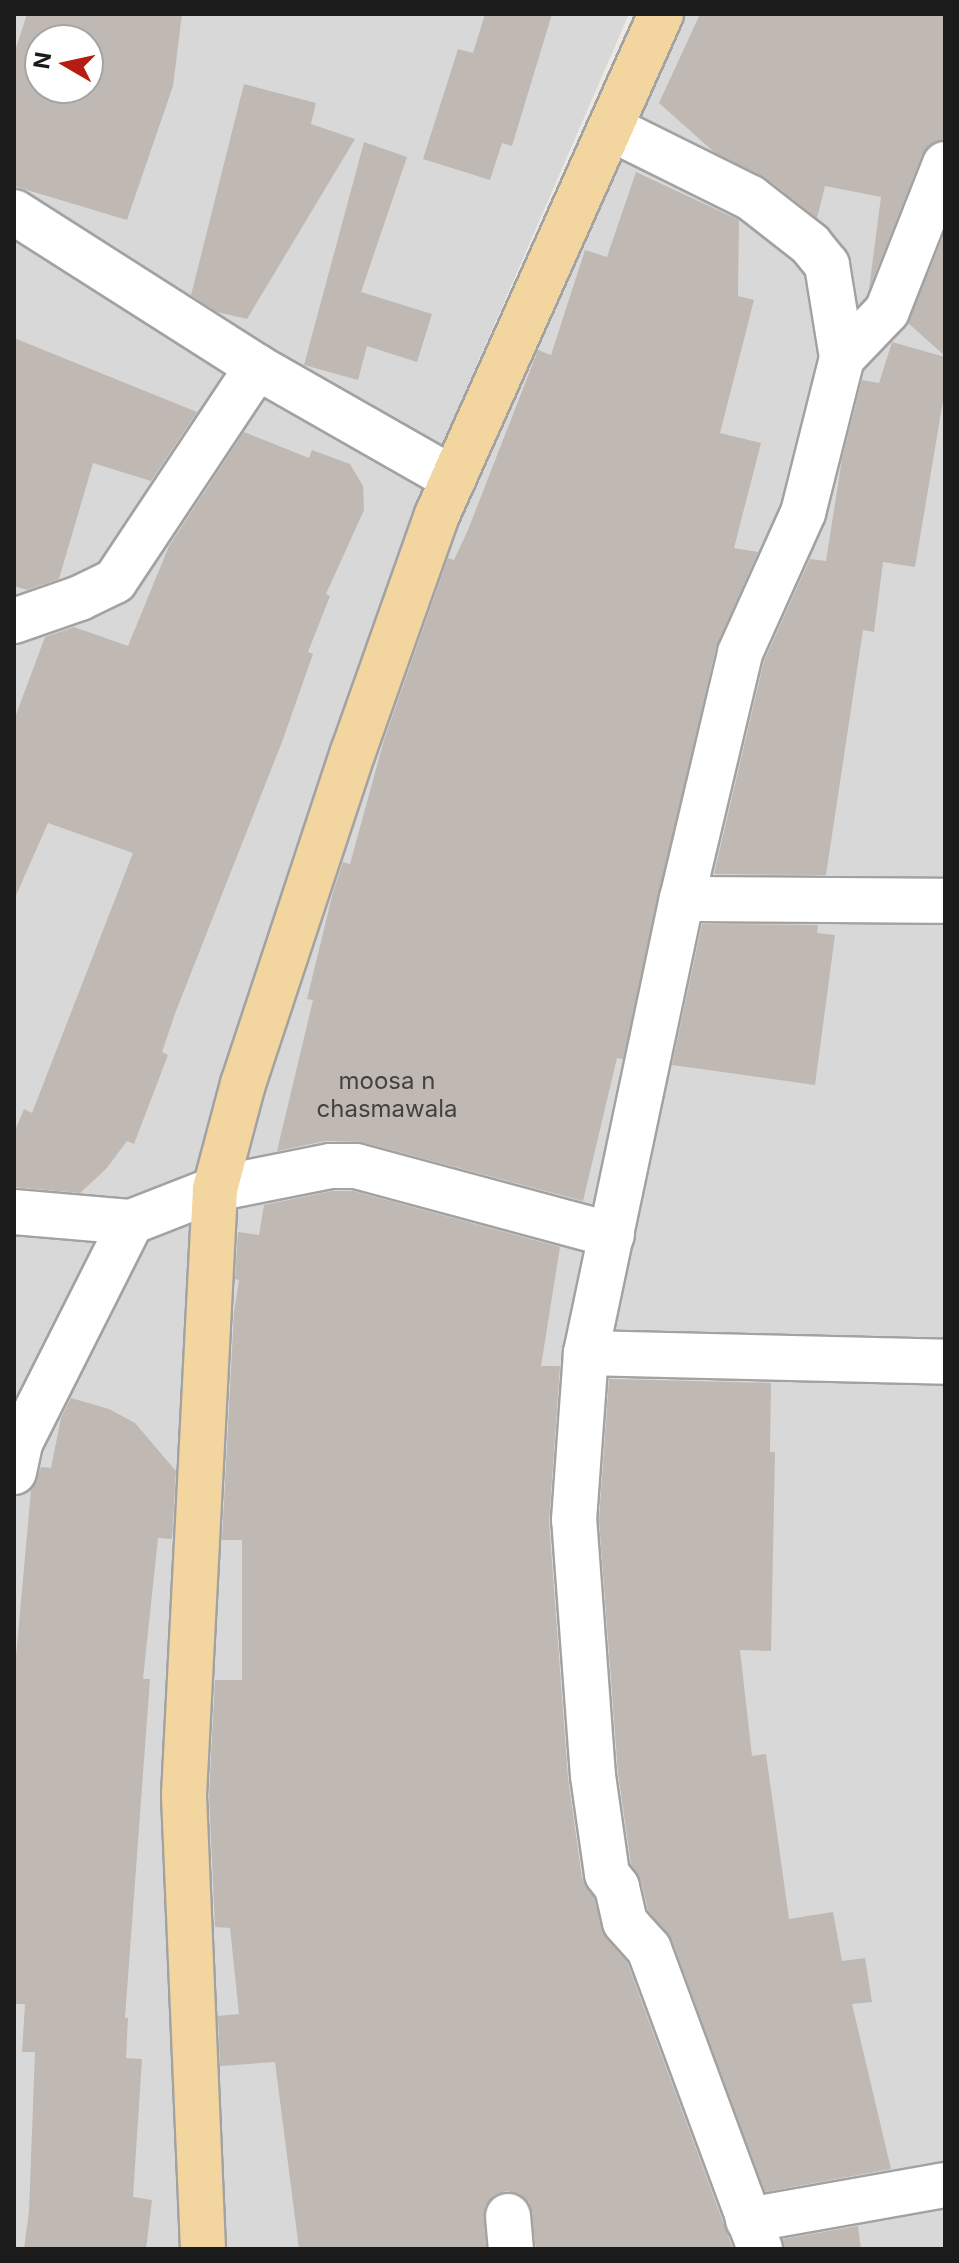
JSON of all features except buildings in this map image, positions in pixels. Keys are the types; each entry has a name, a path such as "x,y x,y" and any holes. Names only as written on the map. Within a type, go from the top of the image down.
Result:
{"main road":[{"path":"203,2249 184,1795 215,1189 243,1084 353,752 437,515 661,14"}],"street":[{"path":"610,128 751,198 810,244 827,265 842,358 803,513 740,653 682,899 586,1353 574,1520 590,1746 607,1874 617,1887 625,1922 649,1949 754,2234 945,2185"},
{"path":"842,358 887,311 945,164"},
{"path":"14,212 257,367 453,479"},
{"path":"14,621 80,598 115,581 257,367"},
{"path":"682,899 945,901"},
{"path":"14,1212 131,1222 215,1189 330,1166 356,1166 612,1235"},
{"path":"14,1472 20,1443 131,1222"},
{"path":"586,1353 945,1362"}],"shaded area":[{"path":"14,14 629,14 413,512 197,1169 167,1794 190,2249 14,2249"},
{"path":"672,14 945,14 945,2249 213,2249 201,1800 223,1198 452,506"}]}
